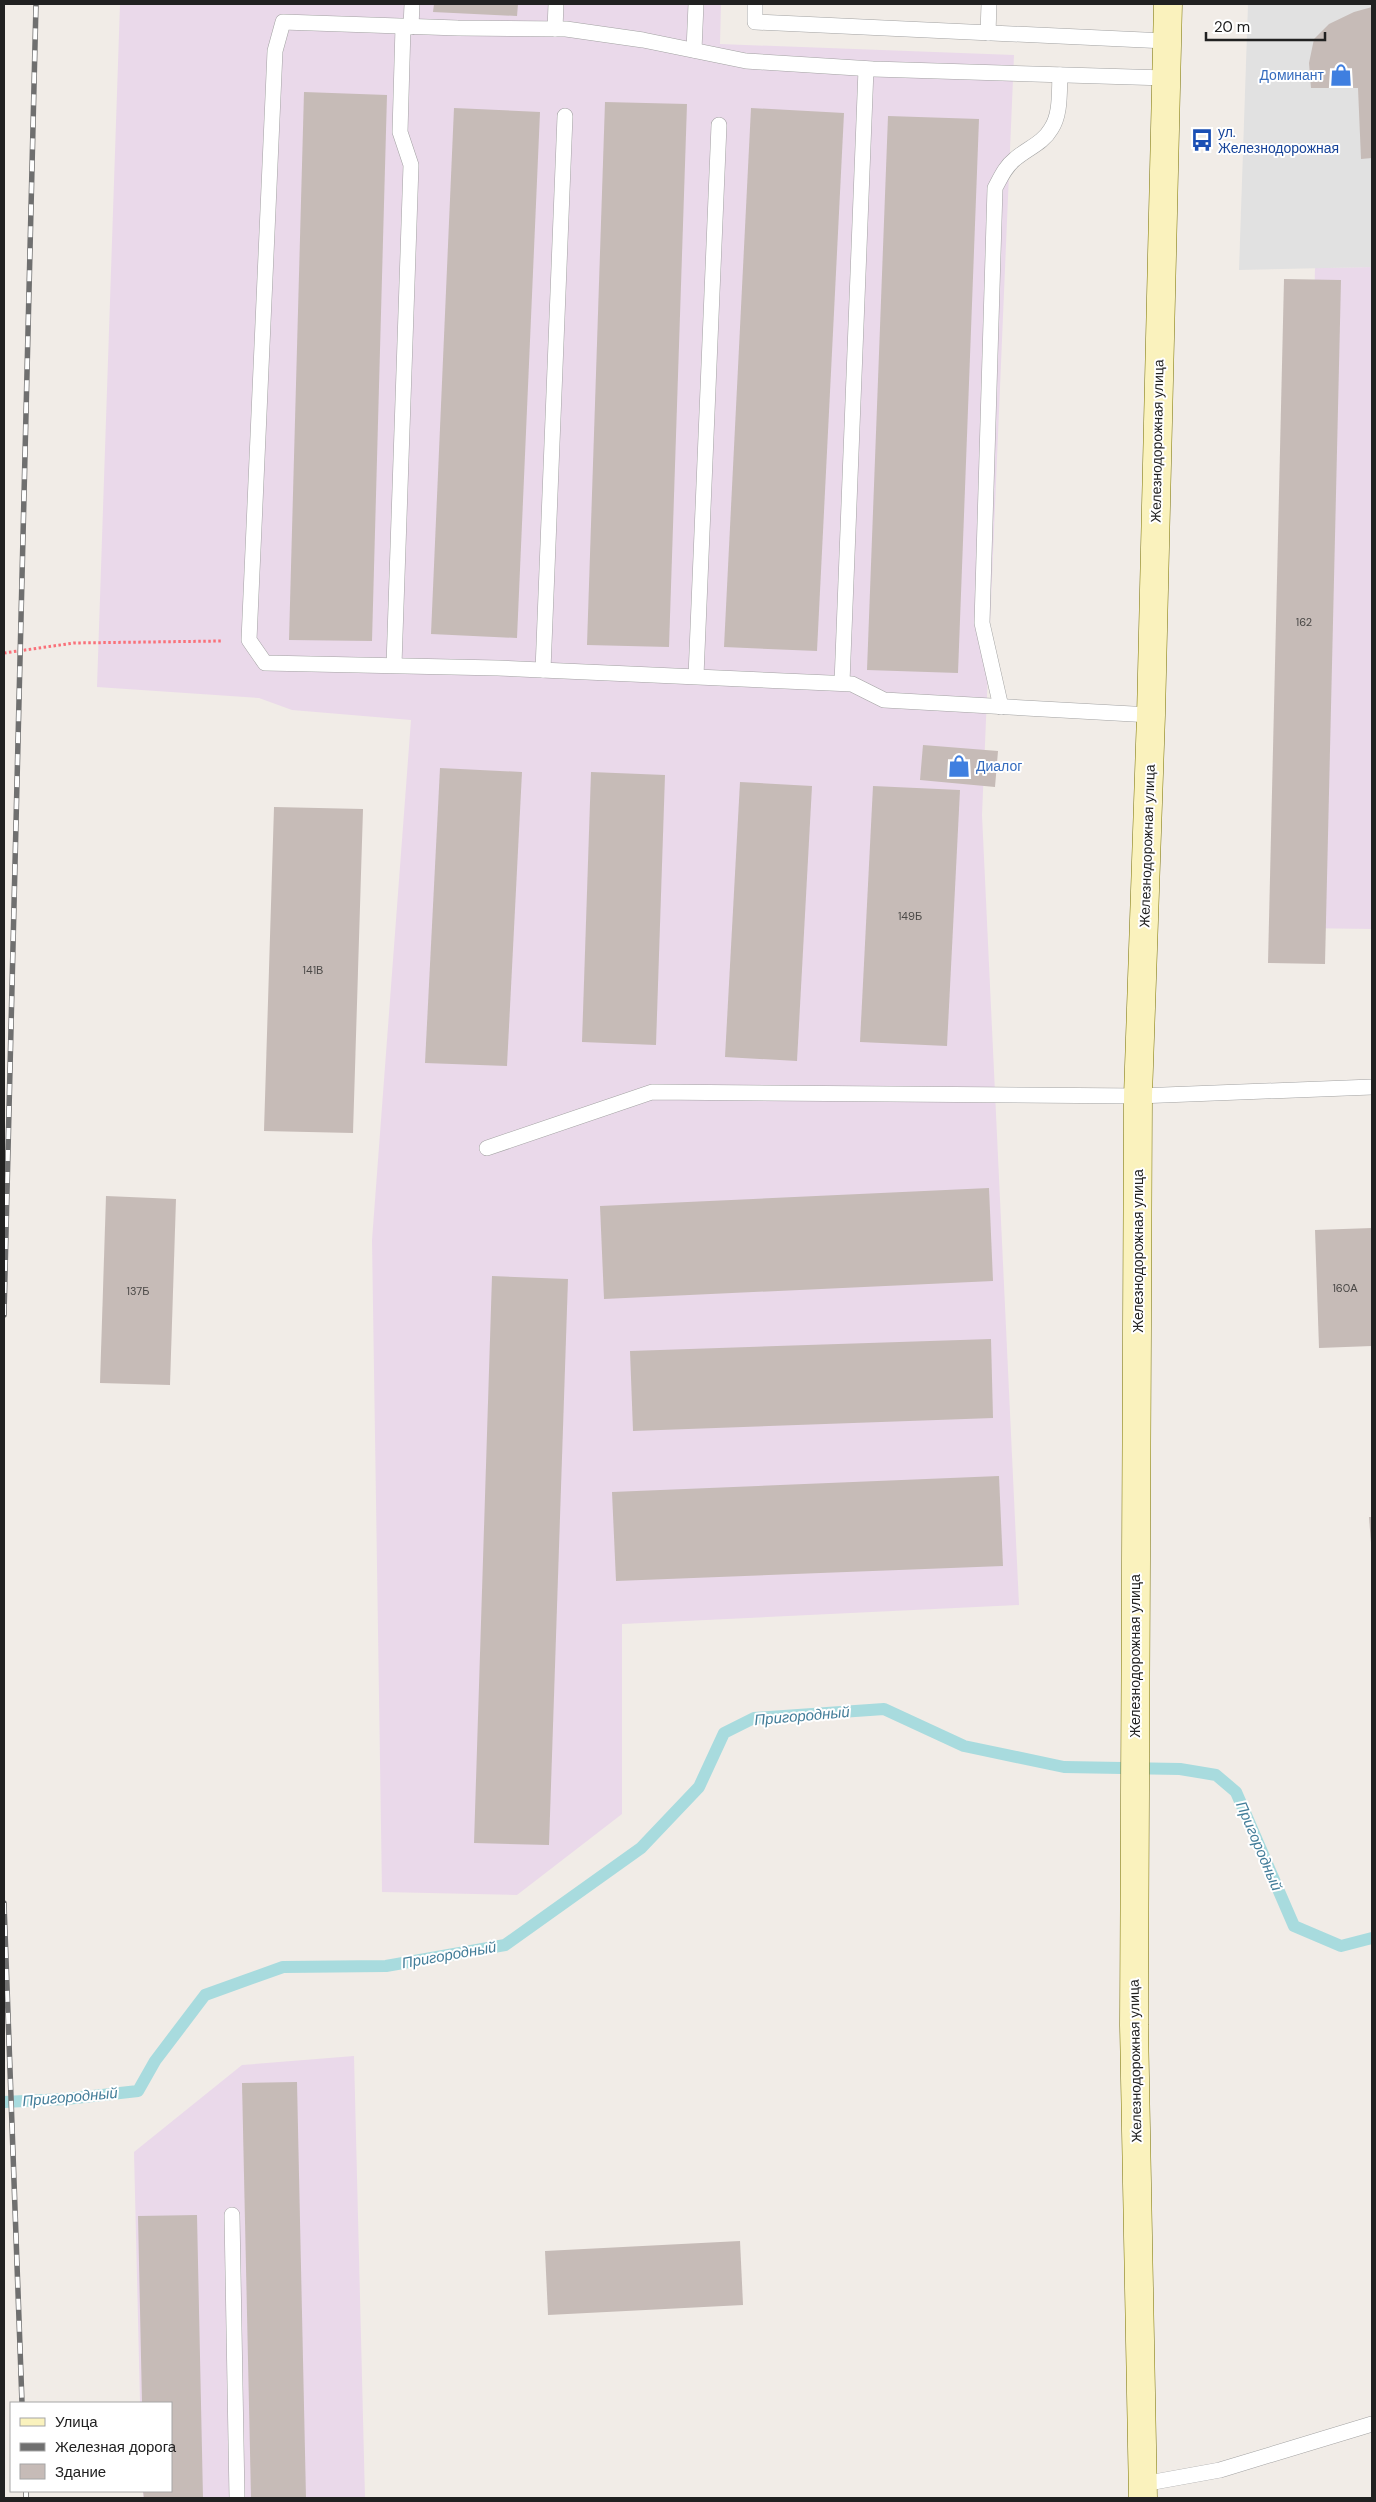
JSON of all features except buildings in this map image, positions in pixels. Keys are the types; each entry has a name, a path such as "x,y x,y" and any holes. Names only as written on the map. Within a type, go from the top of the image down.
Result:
{"main road":[{"name":"Железнодорожная улица","path":"1143,2491 1134,2025 1138,1096 1151,715 1168,4"}],"lane":[{"path":"394,665 411,165 400,132 407,27 412,4"},
{"path":"555,29 556,4"},
{"path":"694,50 696,4"},
{"path":"755,4 755,22 1166,41"},
{"path":"988,33 989,4"},
{"path":"1151,715 884,700 852,684 842,683 543,670 265,663 249,640 275,51 283,22 407,27 555,29 643,40 746,61 866,69 1166,78"},
{"path":"842,683 866,69"},
{"path":"1000,707 982,623 995,188 1004,170 1015,159 1043,140 1053,128 1059,105 1060,75"},
{"path":"543,670 565,116"},
{"path":"696,676 719,125"},
{"path":"487,1148 652,1092 1138,1096 1372,1087"},
{"path":"232,2215 237,2498"},
{"path":"1143,2491 1372,2424"}],"path":[{"path":"4,653 74,643 249,640"}],"shaded area":[{"path":"120,4 721,4 720,44 1014,55 982,815 1019,1605 622,1624 622,1814 517,1895 382,1892 372,1240 411,720 292,710 259,698 97,687"},
{"path":"1248,4 1372,4 1372,267 1239,270"},
{"path":"1372,267 1372,929 1299,928 1315,268"},
{"path":"354,2056 365,2498 143,2498 143,2492 172,2492 172,2402 140,2402 134,2152 242,2065"}],"waterway":[{"name":"Пригородный","path":"4,2102 66,2099 138,2091 155,2061 205,1995 283,1967 386,1966 505,1945 641,1848 699,1787 724,1733 754,1718 884,1709 964,1746 1064,1767 1180,1769 1216,1775 1236,1792 1294,1926 1341,1946 1372,1938"}],"railway":[{"path":"4,1315 36,4"},
{"path":"4,1903 22,2402"},
{"path":"26,2492 26,2498"}],"place":[{"name":"Доминант","path":"1341,75"},
{"name":"ул. Железнодорожная","path":"1202,140"},
{"name":"Диалог","path":"959,766"}]}
